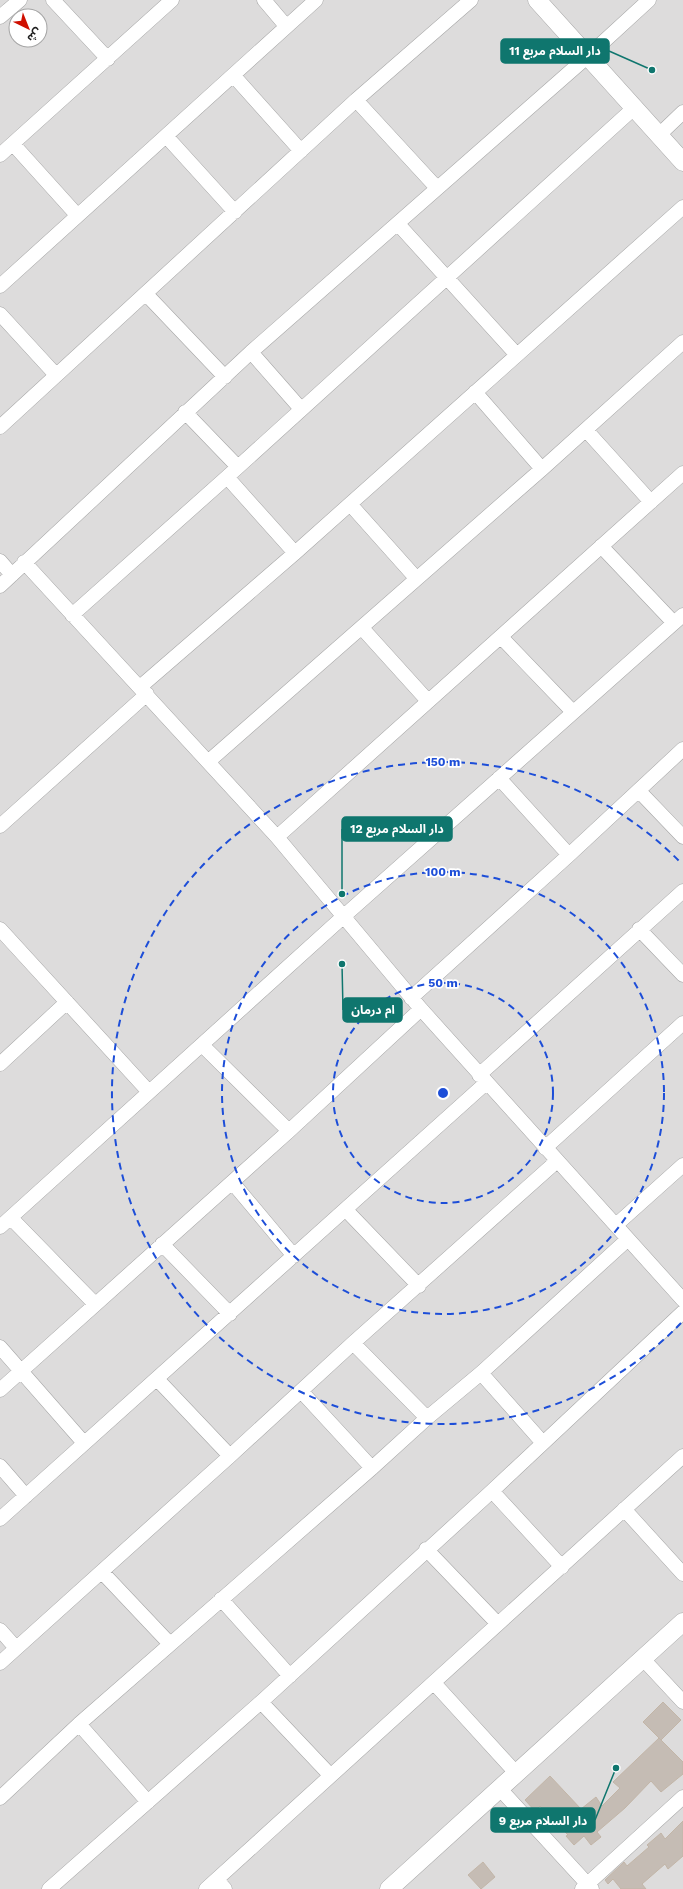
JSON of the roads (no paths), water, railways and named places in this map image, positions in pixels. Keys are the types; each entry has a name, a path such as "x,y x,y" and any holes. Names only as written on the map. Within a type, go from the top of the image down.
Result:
{"street":[{"path":"0,16 20,0"},
{"path":"53,0 108,59"},
{"path":"264,0 286,26"},
{"path":"0,286 316,0"},
{"path":"1,424 146,294 356,100 471,0"},
{"path":"537,0 683,162"},
{"path":"0,586 251,352 588,56 649,0"},
{"path":"0,155 108,59 164,3"},
{"path":"233,75 301,151"},
{"path":"356,100 437,188"},
{"path":"72,615 227,477 634,108"},
{"path":"659,135 683,112"},
{"path":"166,136 235,212"},
{"path":"13,144 77,215"},
{"path":"0,826 144,690 295,552 683,207"},
{"path":"398,224 517,355"},
{"path":"146,294 225,377"},
{"path":"0,314 56,375"},
{"path":"209,761 542,469 683,342"},
{"path":"251,352 301,409"},
{"path":"475,392 542,469"},
{"path":"186,412 238,467"},
{"path":"586,430 651,502"},
{"path":"277,837 683,474"},
{"path":"227,477 295,552"},
{"path":"350,504 416,578"},
{"path":"0,1227 344,916 678,619 601,546"},
{"path":"0,561 12,575"},
{"path":"24,562 72,615 144,690 277,837 420,1009 683,1300"},
{"path":"362,628 428,702"},
{"path":"501,637 573,712"},
{"path":"411,998 569,855 683,749"},
{"path":"500,778 569,855"},
{"path":"638,791 683,837"},
{"path":"0,1519 346,1210 640,929 683,891"},
{"path":"0,929 149,1092"},
{"path":"640,929 683,976"},
{"path":"0,1064 66,1002"},
{"path":"0,1390 289,1131 420,1009"},
{"path":"546,1148 683,1023"},
{"path":"202,1045 289,1131"},
{"path":"0,1663 353,1343 419,1286 557,1161"},
{"path":"616,1225 683,1165"},
{"path":"232,1182 294,1256"},
{"path":"346,1210 419,1286"},
{"path":"11,1218 95,1304"},
{"path":"0,1798 79,1724 372,1468 426,1418 481,1373 628,1239"},
{"path":"162,1244 230,1314"},
{"path":"53,1888 290,1676 426,1549 492,1491 683,1312"},
{"path":"353,1343 426,1418"},
{"path":"0,1347 84,1443"},
{"path":"481,1373 543,1443"},
{"path":"157,1380 230,1456"},
{"path":"301,1391 372,1468"},
{"path":"206,1889 221,1884 330,1776 683,1456"},
{"path":"0,1466 26,1496"},
{"path":"492,1491 562,1566"},
{"path":"624,1509 683,1574"},
{"path":"426,1549 498,1624"},
{"path":"102,1572 170,1644"},
{"path":"221,1599 290,1676"},
{"path":"389,1889 683,1622"},
{"path":"0,1630 16,1648"},
{"path":"642,1659 683,1702"},
{"path":"434,1682 517,1774"},
{"path":"261,1702 330,1776"},
{"path":"79,1724 148,1802"},
{"path":"500,1789 587,1887 683,1797"}],"place":[{"name":"دار السلام مربع 11","path":"652,70"},
{"name":"دار السلام مربع 12","path":"342,894"},
{"name":"ام درمان","path":"342,964"},
{"name":"دار السلام مربع 9","path":"616,1768"}]}
